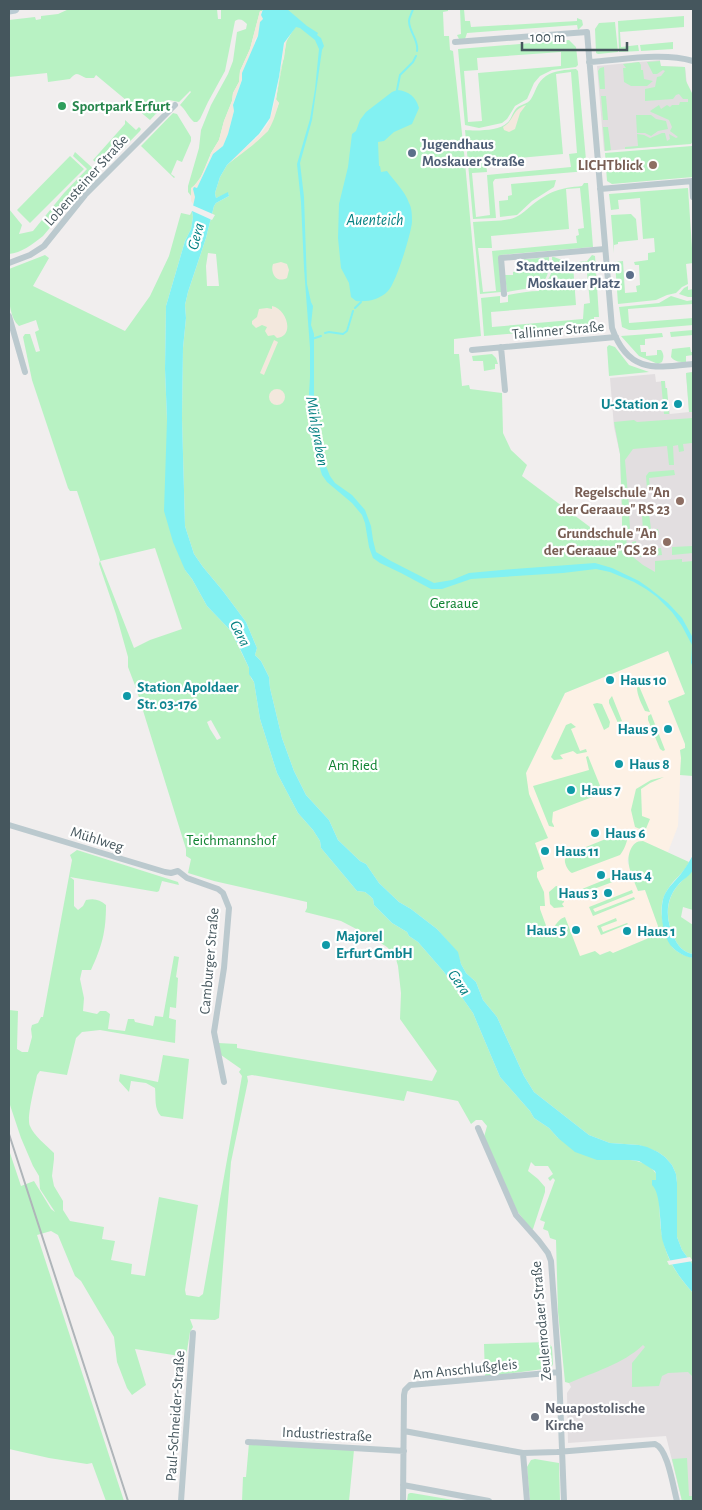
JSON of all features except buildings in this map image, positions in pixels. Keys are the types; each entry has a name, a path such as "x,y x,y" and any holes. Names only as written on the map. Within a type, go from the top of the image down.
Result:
{"main road":[{"path":"9,10 15,9"}],"street":[{"path":"455,42 587,32 612,328 631,358 647,366 661,368 693,364"},
{"path":"589,62 658,57 676,57 693,61"},
{"name":"Lobensteiner Straße","path":"9,263 30,255 44,246 85,195 175,105"},
{"path":"600,189 693,181 693,197"},
{"path":"504,294 501,258 605,248"},
{"path":"9,316 25,372"},
{"name":"Tallinner Straße","path":"472,350 616,337"},
{"name":"Tallinner Straße","path":"502,347 506,390"},
{"name":"Mühlweg","path":"9,825 165,872 178,871"},
{"name":"Camburger Straße","path":"178,871 186,878 218,889 223,893 229,908 224,968 214,1032 224,1082"},
{"name":"Zeulenrodaer Straße","path":"478,1128 516,1215 540,1241 551,1261 559,1372 564,1501"},
{"name":"Paul-Schneider-Straße","path":"181,1501 193,1333"},
{"name":"Am Anschlußgleis","path":"404,1431 405,1390 410,1385 559,1372"},
{"path":"403,1501 404,1431 523,1453 562,1452 650,1443 659,1446 665,1457 677,1501"},
{"name":"Industriestraße","path":"248,1442 404,1451"},
{"path":"523,1453 527,1501"},
{"path":"403,1485 489,1501"}],"shaded area":[{"path":"660,60 660,66 685,67 691,120 673,145 604,151 597,66"},
{"path":"693,372 693,591 642,566 623,550 620,454 614,427 610,378 655,374 656,382 665,381 670,414 689,412 686,373"},
{"path":"668,651 685,695 668,702 685,744 685,748 680,751 678,826 668,852 639,841 634,844 627,861 638,891 645,890 653,910 658,926 656,935 613,953 606,952 563,971 538,909 526,773 565,693"},
{"path":"611,1340 693,1342 693,1501 682,1501 666,1436 568,1443 567,1393 571,1387 566,1381"}],"green space":[{"path":"69,9 217,9 218,19 221,19 221,9 263,9 260,11 250,49 240,71 239,82 233,93 219,140 211,153 201,177 191,190 192,197 188,192 188,186 199,148 201,130 233,61 237,32 246,29 247,24 243,21 235,21 225,71 197,122 192,120 180,105 190,91 179,102 169,100 150,120 96,75 94,78 86,78 76,74 70,79 48,82 47,73 9,77 9,20 35,17 36,20 41,19 41,16 58,14"},
{"name":"Geraaue","path":"287,9 448,9 448,11 443,12 444,36 449,36 450,50 453,51 481,336 454,339 454,354 459,354 462,386 469,385 470,389 502,393 503,433 511,450 527,465 522,476 594,530 622,530 622,512 629,512 630,529 625,530 628,553 655,572 655,561 682,559 682,562 693,561 693,776 680,775 680,750 685,748 685,744 668,701 685,694 668,651 565,693 526,773 529,794 548,838 535,843 544,869 537,872 537,877 544,892 545,906 540,906 540,909 548,931 565,917 580,956 595,951 600,955 610,951 613,953 656,935 658,926 645,890 638,891 629,866 630,851 635,843 643,841 689,862 665,894 662,913 672,947 680,953 693,958 693,1265 682,1250 677,1237 677,1183 672,1165 658,1152 639,1145 610,1143 589,1135 534,1092 524,1076 497,1017 483,1000 476,982 466,973 457,952 437,929 399,902 379,883 366,864 360,861 338,840 329,820 306,795 294,771 282,738 269,677 261,661 255,655 257,648 246,622 194,554 185,526 182,418 185,305 214,206 229,196 228,193 216,198 215,193 220,177 227,165 268,131 279,103 276,100 286,42 295,27","holes":["208,253 216,254 219,286 207,286 206,266"]},
{"path":"460,9 464,9 465,21 470,21 471,27 577,21 577,18 582,20 583,25 578,30 577,25 467,33 465,39 459,39 457,35 461,34"},
{"path":"684,16 684,27 620,32 621,47 638,45 639,51 619,52 618,21"},
{"path":"615,22 618,52 596,53 595,29 599,23"},
{"path":"569,40 576,47 578,65 576,67 552,70 540,76 534,83 527,99 515,106 507,119 502,123 479,128 465,125 458,49","holes":["561,52 561,66 478,73 482,121 468,122 464,71 478,70 477,58"]},
{"path":"673,42 673,49 641,51 640,45"},
{"path":"660,61 661,66 685,67 686,81 693,95 693,141 691,144 625,149 625,147 638,146 637,134 650,138 665,133 667,141 670,139 669,134 676,138 678,137 670,131 672,127 669,120 650,111 659,105 661,109 667,105 670,107 672,105 679,105 680,102 688,102 688,99 683,99 679,94 673,99 645,101 645,89 655,87 657,77 661,76 665,71 653,74 647,62"},
{"path":"639,62 641,70 643,70 644,79 653,81 647,86 631,86 624,82 623,68 626,68 623,64"},
{"path":"604,67 605,89 600,89 598,71"},
{"path":"576,69 578,71 587,171 495,179 493,182 496,218 473,219 465,130 487,130 503,126 510,120 517,108 531,99 543,78 553,73","holes":["571,72 577,153 569,154 571,167 487,175 490,215 476,217 472,173 487,172 486,161 563,154 556,74"]},
{"path":"601,96 606,96 608,120 603,120"},
{"path":"173,113 177,114 191,137 182,162 177,160 171,174 174,178 141,146"},
{"path":"636,115 651,115 656,119 666,121 668,129 658,131 651,136 645,133 637,133"},
{"path":"125,120 136,130 139,127 140,131 105,167 101,167 93,160 125,124"},
{"path":"603,127 608,127 611,150 605,151"},
{"name":"LICHTblick","path":"693,145 693,177 612,184 607,181 605,153"},
{"path":"75,152 97,172 43,236 22,250 9,254 9,209 22,225 19,234 33,231 64,193 87,169 73,156"},
{"path":"70,156 84,169 30,223 17,210"},
{"path":"556,180 554,187 532,201 517,215 500,217 499,201 508,200 508,196 512,195 511,184"},
{"path":"584,183 588,183 593,247 500,255 501,292 480,294 473,222 512,219 550,193 561,189 582,186","holes":["580,188 584,228 578,229 577,243 492,251 496,291 483,292 478,248 492,248 491,236 569,229 566,189"]},
{"path":"688,188 693,263 686,264 688,284 676,293 656,300 618,304 615,262 623,261 625,293 637,292 636,286 640,285 639,265 635,265 634,262 648,260 648,253 655,252 654,238 643,239 640,198 618,200 619,209 611,210 609,194"},
{"name":"Teichmannshof","path":"192,211 191,229 185,241 166,306 165,369 167,420 185,570 207,606 231,631 254,682 260,719 277,773 298,813 320,841 321,848 357,891 365,892 370,896 373,899 374,905 392,923 407,932 409,936 418,942 444,972 473,1013 500,1077 534,1118 549,1128 558,1138 643,1163 656,1174 659,1181 660,1222 665,1248 674,1268 693,1293 693,1392 692,1376 688,1372 668,1373 662,1376 659,1386 632,1387 632,1363 645,1347 643,1345 635,1352 608,1367 569,1383 565,1382 558,1312 556,1240 550,1238 548,1231 543,1229 545,1222 540,1220 555,1180 553,1178 550,1181 548,1178 553,1174 548,1166 535,1166 531,1162 528,1171 545,1187 545,1192 533,1229 531,1229 517,1211 484,1137 487,1126 482,1120 476,1120 471,1124 458,1101 407,1091 404,1101 252,1075 247,1076 248,1081 231,1162 219,1318 215,1320 190,1319 193,1327 190,1332 186,1357 135,1349 146,1385 132,1395 127,1388 117,1362 114,1337 81,1281 75,1276 58,1235 51,1231 37,1235 124,1501 106,1501 92,1463 87,1464 49,1458 9,1449 9,1150 21,1186 34,1181 51,1209 55,1212 40,1189 39,1176 21,1138 9,1102 9,1010 18,1011 17,1049 22,1052 28,1052 32,1037 32,1025 38,1023 41,1017 43,1017 72,860 70,855 77,850 178,882 179,885 162,881 157,892 70,877 74,880 74,906 78,910 86,900 97,900 106,905 103,939 98,954 91,970 82,970 80,979 84,998 83,1011 97,1014 100,1011 106,1011 110,1014 108,1029 125,1031 128,1019 134,1019 135,1022 153,1026 155,1016 163,1017 174,956 179,957 176,977 178,978 176,1008 170,1007 169,1018 176,1020 175,1043 100,1030 82,1032 76,1038 67,1075 40,1071 37,1075 30,1109 29,1122 32,1130 54,1153 52,1176 54,1186 63,1201 63,1210 70,1221 104,1227 102,1239 115,1241 111,1260 132,1264 131,1274 145,1276 159,1197 198,1205 185,1290 186,1295 199,1297 203,1294 242,1076 239,1072 241,1069 221,1055 218,1043 237,1044 237,1048 432,1081 437,1071 400,1019 401,993 398,966 395,956 387,947 341,921 305,912 307,902 214,881 188,873 191,859 186,856 186,849 128,667 128,657 99,564 100,560 77,491 70,491 68,488 32,380 23,337 25,334 30,334 36,352 40,351 35,332 39,330 36,320 19,326 12,315 9,299 9,269 45,255 49,258 33,286 125,331 150,296 169,256 181,213 190,215","holes":["155,548 182,629 150,640 134,648 100,561","211,720 221,738 217,740 207,722"]},
{"path":"631,214 636,219 638,240 618,242 618,244 614,245 614,253 611,215"},
{"path":"592,255 595,256 599,317 594,317 594,327 484,336 481,298 500,296 500,303 508,302 508,295 539,291 550,275 552,257 570,263 587,261","holes":["586,263 590,303 584,304 583,319 492,327 491,312 576,305 573,265"]},
{"path":"549,257 546,278 541,284 537,286 535,283 530,288 507,292 505,275 513,275 513,272 518,271 517,260"},
{"path":"688,286 688,290 693,289 693,297 679,294"},
{"path":"671,296 687,301 693,300 693,304 628,309 629,323 693,318 693,325 635,330 622,327 619,307 659,303"},
{"path":"693,330 693,335 671,337 670,332"},
{"path":"662,333 663,337 645,339 645,345 640,345 641,352 646,352 646,356 657,355 657,350 661,350 663,359 658,364 639,356 621,336"},
{"path":"609,345 615,347 629,365 649,372 609,376 607,347"},
{"path":"690,347 693,355 686,356 686,362 676,361 671,357 672,349"},
{"path":"492,354 498,364 495,364 495,369 484,371 483,361 473,361 472,356"},
{"path":"693,372 693,412 689,412 686,373"},
{"path":"661,381 665,381 665,388 667,388 669,414 664,414"},
{"path":"693,418 693,453 692,443 683,444 684,451 679,452 678,445 673,446 674,465 669,465 667,446 633,449 625,460 629,507 622,508 620,454 614,422"},
{"path":"674,470 675,475 649,478 650,487 654,486 654,488 647,489 646,476 649,472"},
{"path":"661,508 661,512 649,513 651,529 658,529 659,535 643,531 643,512 645,510"},
{"path":"636,541 637,550 661,548 662,555 641,557 633,551 632,542"},
{"path":"693,546 693,553 672,555 672,547"},
{"path":"639,686 650,712 645,711 641,703 637,691"},
{"path":"612,696 622,721 618,723 609,703"},
{"path":"593,704 602,704 610,722 609,727 604,730"},
{"path":"651,714 665,750 663,751 660,749 648,720 648,716"},
{"path":"571,723 576,727 571,729 580,751 586,749 587,752 577,754 573,751 560,755 563,759 554,760 551,757 566,725"},
{"path":"588,756 603,793 553,812 552,822 554,827 549,826 533,786 589,770 586,757"},
{"path":"664,777 641,789 642,816 650,819 645,831 635,827 631,810 636,789 651,780"},
{"path":"628,830 624,850 620,855 572,873 568,869 565,859 571,853"},
{"path":"693,869 693,910 683,907 681,917 693,925 693,954 681,948 677,943 669,923 668,909 671,895"},
{"path":"624,872 626,877 583,893 582,889"},
{"path":"556,886 563,898 561,899 564,901 562,904 564,907 554,908 550,904 549,892"},
{"path":"632,890 633,893 593,909 595,912 634,897 635,899 593,916 589,907"},
{"path":"616,918 617,921 601,927 603,932 628,924 601,935 597,926"},
{"path":"163,1055 189,1059 183,1119 161,1116 156,1107 155,1088 146,1083 131,1081 129,1092 119,1081 120,1074 158,1082"},
{"path":"548,1342 552,1347 553,1364 551,1368 485,1377 484,1344"},
{"path":"249,1443 354,1450 349,1501 242,1501 243,1477 246,1477"},
{"path":"687,1458 689,1496 693,1496 693,1501 682,1501 672,1459"},
{"path":"531,1460 559,1463 560,1501 530,1501 527,1467"},
{"path":"408,1494 459,1501 407,1501"}],"sand":[{"path":"260,11 262,11 263,19 233,104 234,111 228,134 223,146 213,154 197,188 194,205 191,201 191,188 200,178 219,140 233,93 239,82 240,71 250,49"},
{"path":"287,39 279,82 284,47"},
{"path":"279,85 276,99 279,103 269,129 251,147 230,162 257,137 267,125"},
{"path":"526,105 520,113 515,129 509,132 504,130 503,127 510,121 515,112"},
{"path":"281,262 287,264 289,270 287,278 283,279 277,278 272,270 273,264"},
{"path":"272,306 282,312 287,322 286,333 277,338 274,335 268,336 265,331 267,327 262,325 256,328 252,324 252,321 257,317 259,309 272,309"},
{"path":"274,340 278,342 264,375 260,373"},
{"path":"277,389 283,391 285,397 283,403 277,405 271,403 269,397 271,391"}],"water":[{"name":"Gera","path":"263,9 287,9 318,33 317,35 321,38 324,46 312,120 300,163 304,197 307,284 313,306 311,325 314,334 314,404 321,454 330,476 335,483 352,495 365,510 371,526 376,552 434,583 452,580 469,573 514,569 595,563 612,568 649,588 668,603 682,618 693,638 693,667 691,663 692,645 672,612 646,589 610,572 596,569 471,579 442,589 431,589 373,558 362,515 322,475 308,411 310,348 297,164 310,119 319,49 315,40 296,27 284,43 270,118 259,134 227,165 220,177 215,193 216,198 228,192 229,196 214,206 185,305 182,418 185,526 194,554 246,622 257,648 255,655 261,661 269,677 282,738 294,771 306,795 329,820 338,840 360,861 366,864 379,883 399,902 437,929 458,952 466,973 476,982 483,1000 497,1017 524,1076 534,1092 589,1135 610,1143 647,1147 665,1157 672,1165 677,1183 677,1237 682,1250 693,1265 693,1293 675,1269 663,1242 659,1203 652,1185 652,1180 656,1180 655,1171 639,1161 597,1160 575,1152 549,1128 534,1118 500,1077 473,1013 444,972 418,942 409,936 407,932 392,923 374,905 373,899 370,896 365,892 357,891 321,848 320,841 298,813 277,773 260,719 254,682 249,674 249,668 242,653 231,631 207,606 185,570 173,542 164,511 167,420 165,369 166,306 185,241 191,229 195,197 193,189 194,187 197,188 213,154 223,146 228,134 234,111 233,105 242,80 242,73 258,36 260,22 263,19 261,15"},
{"name":"Auenteich","path":"397,90 411,95 419,108 412,124 394,132 384,141 378,142 379,166 381,172 387,171 407,199 412,212 411,228 399,269 388,291 373,300 356,301 351,297 349,283 341,268 338,238 339,204 348,167 352,134 356,131 360,120 366,112"},
{"path":"693,855 693,870 674,890 669,903 668,916 675,940 684,950 693,954 693,958 680,953 669,943 662,923 662,902 666,892 681,874"}],"pier":[{"path":"192,205 215,215 212,220 190,210"},
{"path":"690,1257 693,1261 669,1265 667,1261"}],"waterway":[{"path":"413,9 409,21 417,43 417,51"},
{"path":"397,90 400,75 413,62 416,56"},
{"path":"355,308 361,302"},
{"path":"325,333 343,334 347,331 353,311"},
{"path":"312,339 321,336"}],"railway":[{"path":"9,1134 128,1501"}],"place":[{"name":"Sportpark Erfurt","path":"62,106"},
{"name":"Jugendhaus Moskauer Straße","path":"412,153"},
{"name":"LICHTblick","path":"653,165"},
{"name":"Stadtteilzentrum Moskauer Platz","path":"630,275"},
{"name":"U-Station 2","path":"678,404"},
{"name":"Regelschule \"An der Geraaue\" RS 23","path":"680,501"},
{"name":"Grundschule \"An der Geraaue\" GS 28","path":"667,542"},
{"name":"Haus 10","path":"610,680"},
{"name":"Station Apoldaer Str. 03-176","path":"127,696"},
{"name":"Haus 9","path":"668,729"},
{"name":"Haus 8","path":"619,764"},
{"name":"Haus 7","path":"571,790"},
{"name":"Haus 6","path":"595,833"},
{"name":"Haus 11","path":"545,851"},
{"name":"Haus 4","path":"601,875"},
{"name":"Haus 3","path":"608,893"},
{"name":"Haus 5","path":"576,930"},
{"name":"Haus 1","path":"627,931"},
{"name":"Majorel Erfurt GmbH","path":"326,945"},
{"name":"Neuapostolische Kirche","path":"535,1417"}],"water label":[{"name":"Mühlgraben","path":"318,431"}],"park label":[{"name":"Am Ried","path":"353,765"}]}
